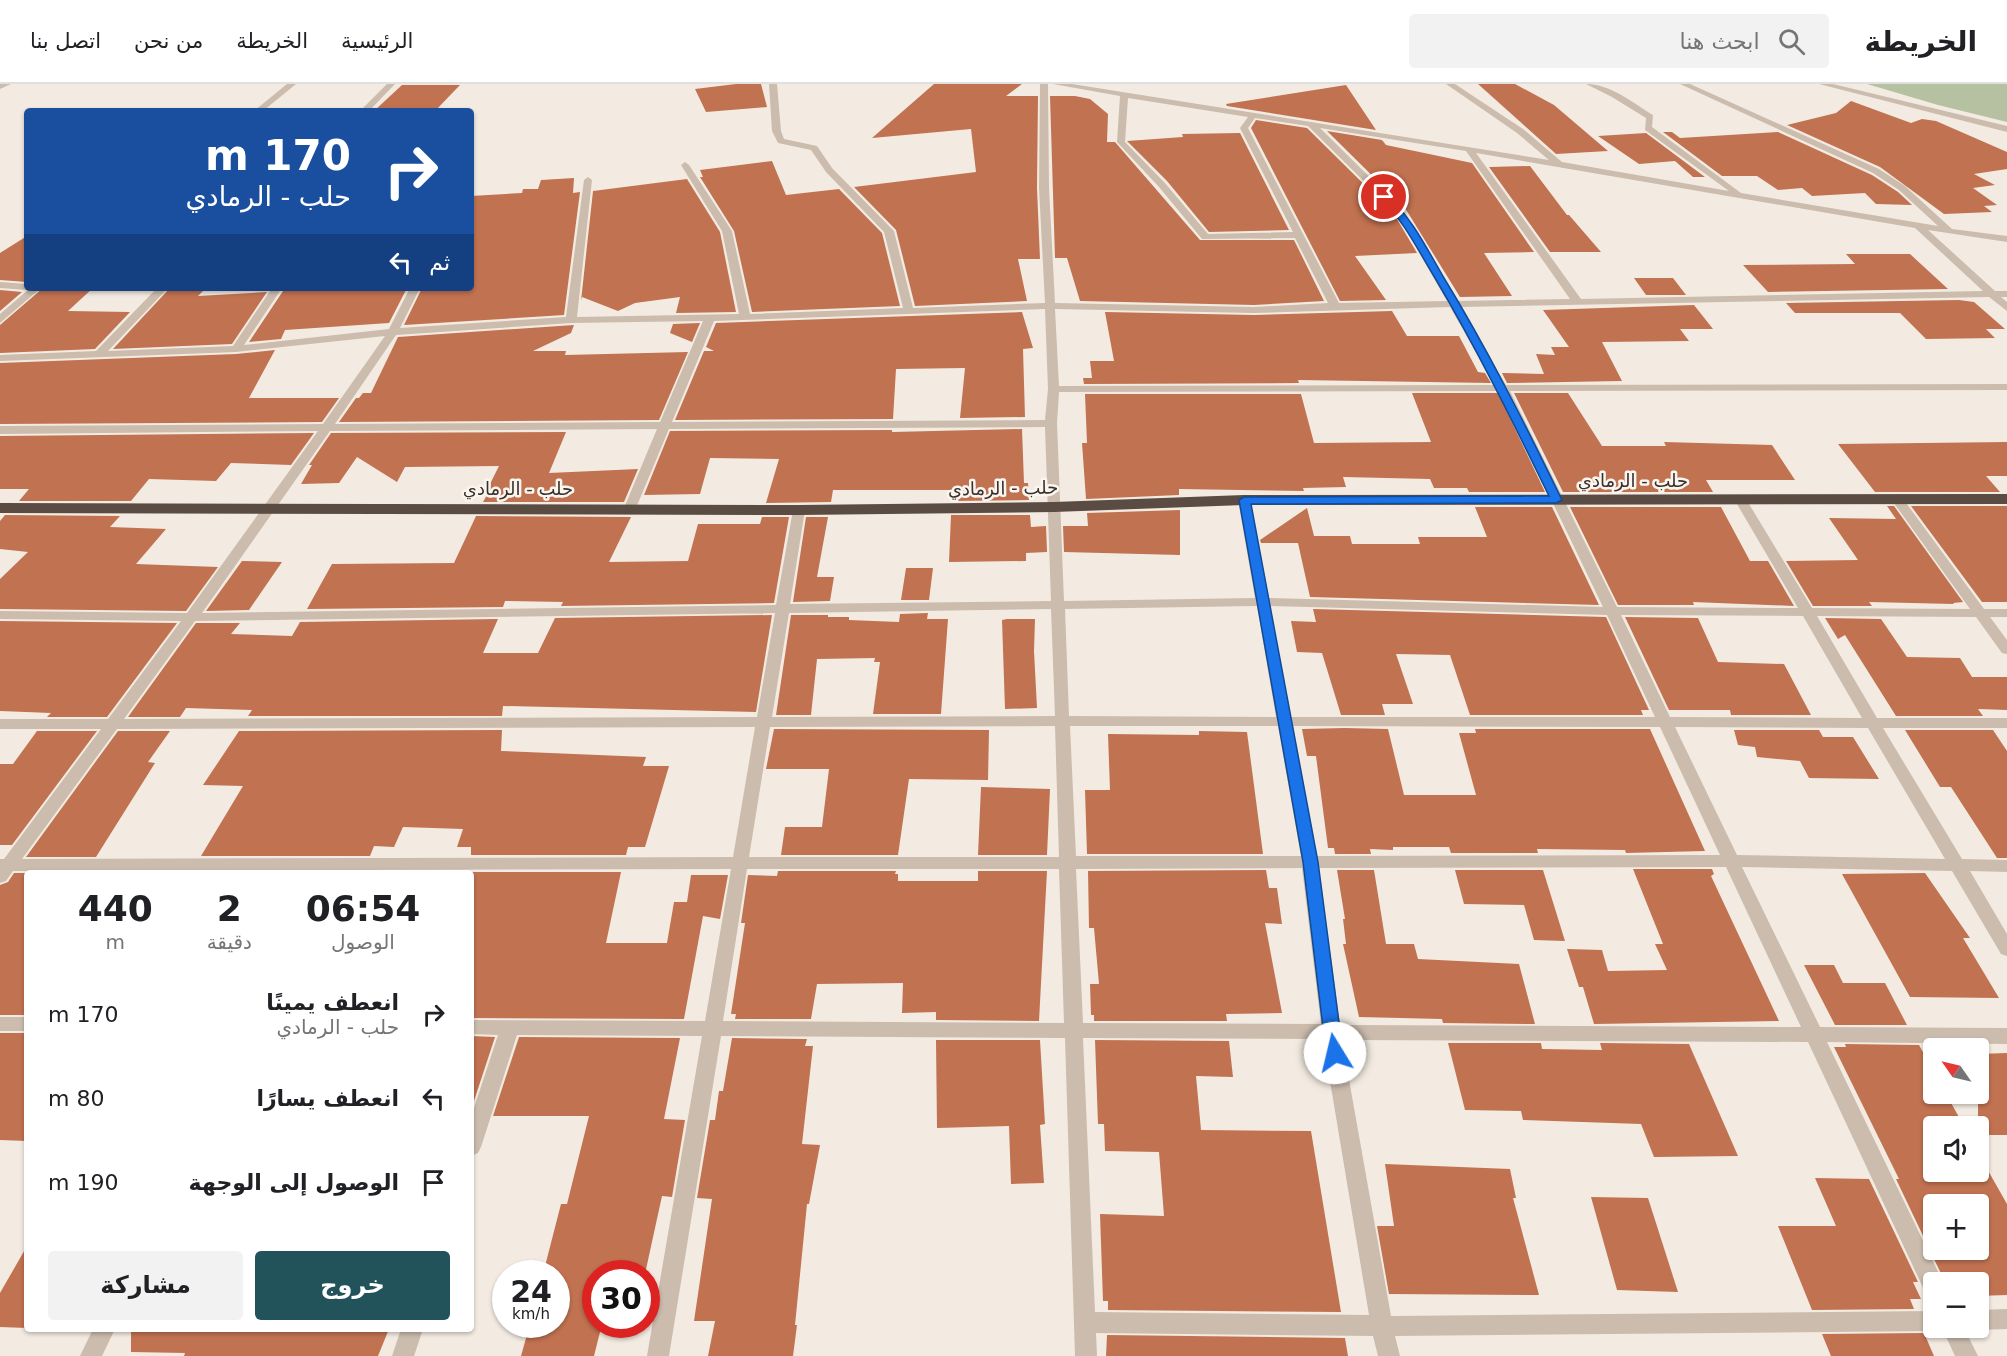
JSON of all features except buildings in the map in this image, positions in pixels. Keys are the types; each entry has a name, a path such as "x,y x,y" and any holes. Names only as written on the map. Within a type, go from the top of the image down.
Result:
{"highway":[{"name":"حلب - الرمادي","path":"0,508 799,510 1054,507 1244,500 2007,499"}],"street":[{"path":"0,87 7,84"},
{"path":"262,108 292,84"},
{"path":"367,108 391,84"},
{"path":"773,84 776,94 776,134 780,141 814,147 829,170 889,231 903,278 909,311"},
{"path":"1044,84 1044,188 1048,306 1054,389 1051,423 1086,1356"},
{"path":"1057,84 1469,149 2007,239"},
{"path":"1450,84 1520,131 1560,165"},
{"path":"1590,84 1616,95 1650,117 1648,128 1740,194"},
{"path":"1684,84 1876,171 1902,188 1949,231"},
{"path":"1822,84 2007,129"},
{"path":"1124,95 1121,142 1162,185 1205,237 1298,235"},
{"path":"1253,115 1244,128 1335,306"},
{"path":"1311,124 1400,212 1503,389 1612,611 1927,1272"},
{"path":"1469,149 1578,302"},
{"path":"685,165 727,231 745,317"},
{"path":"571,320 588,180"},
{"path":"1917,225 2007,308"},
{"path":"0,285 24,287"},
{"path":"0,320 33,291"},
{"path":"98,355 160,291"},
{"path":"236,349 275,291"},
{"path":"3,869 272,507 393,332 414,291"},
{"path":"0,358 236,349 393,332 571,320 745,317 1048,306 1254,310 1335,306 2007,294"},
{"path":"630,508 710,317"},
{"path":"1054,389 2007,387"},
{"path":"0,430 328,426 1051,423"},
{"path":"1740,499 2007,949"},
{"path":"1897,499 2007,650"},
{"path":"1244,500 1310,862 1331,1030 1389,1356"},
{"path":"658,1356 799,510"},
{"path":"0,615 189,617 1263,602 1612,611 2007,613"},
{"path":"0,724 763,721 2007,723"},
{"path":"3,869 739,863 1731,861 2007,866"},
{"path":"0,1024 24,1024"},
{"path":"474,1027 1074,1031 1331,1030 2007,1036"},
{"path":"474,1138 510,1027"},
{"path":"1989,1320 2007,1319"},
{"path":"1084,1322 1382,1326 1923,1321"},
{"path":"91,1356 103,1332"},
{"path":"403,1356 411,1332"},
{"path":"1958,1338 1967,1356"}],"green space":[{"path":"1867,84 2007,84 2007,122 1938,105"}],"route":[{"path":"1335,1053 1310,862 1244,500 1556,500 1503,389 1456,305 1400,212 1384,197"}]}
